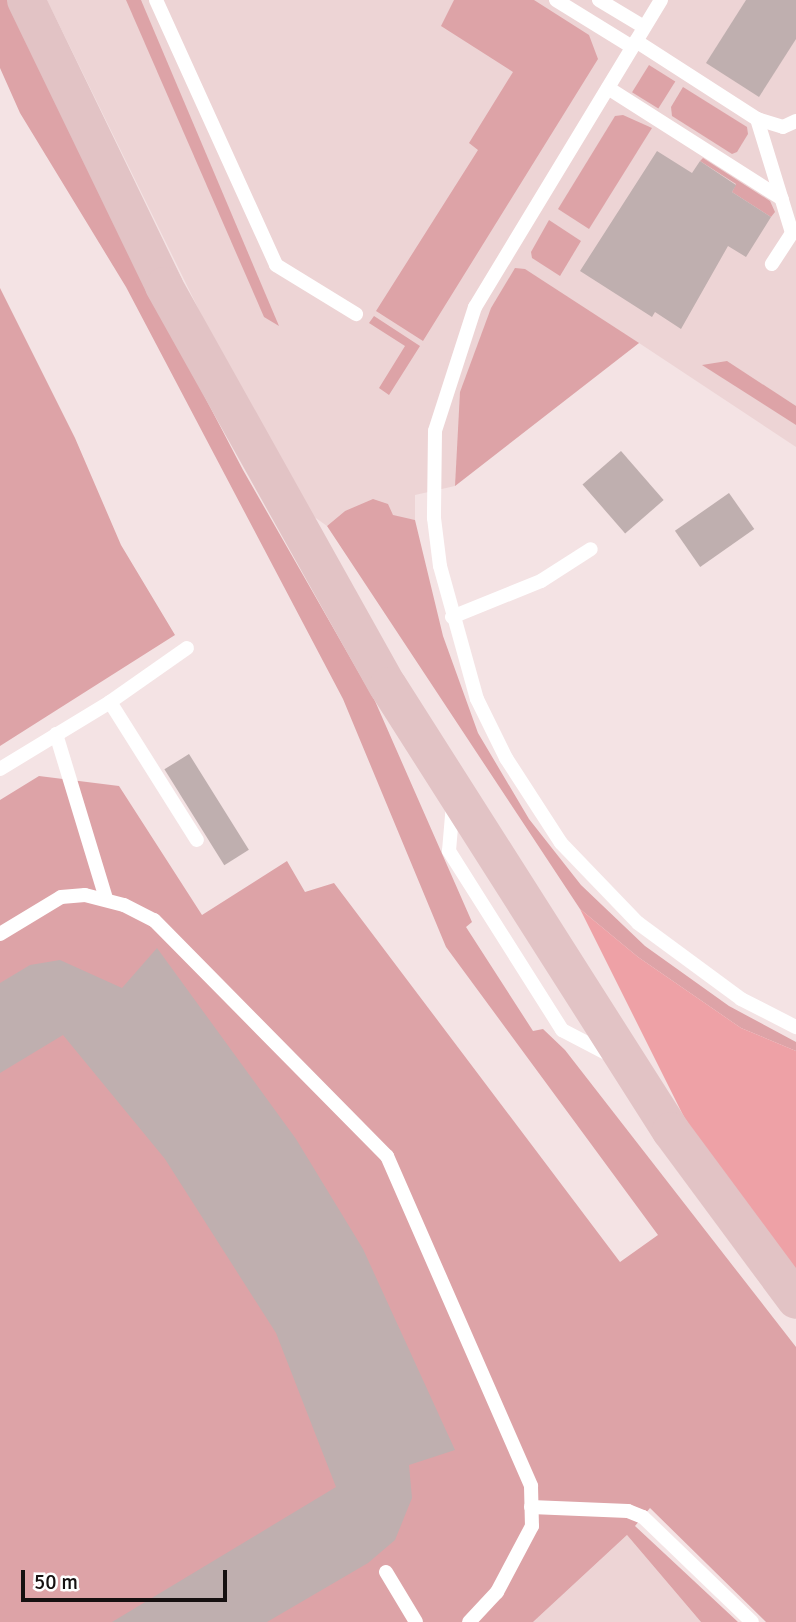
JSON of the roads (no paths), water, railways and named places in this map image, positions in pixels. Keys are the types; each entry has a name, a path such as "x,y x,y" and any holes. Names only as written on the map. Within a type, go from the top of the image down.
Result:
{"main road":[{"path":"26,0 164,286 388,686 671,1131 796,1300"}],"lane":[{"path":"156,0 276,265 356,314"},
{"path":"556,0 757,119 783,127 796,121"},
{"path":"599,0 644,27"},
{"path":"661,0 475,307 435,431 434,518 452,617 477,699 506,758 561,843 638,923 741,999 796,1027"},
{"path":"608,88 782,199"},
{"path":"757,119 792,233 772,264"},
{"path":"452,617 541,581 591,549"},
{"path":"0,769 110,702 187,648"},
{"path":"110,702 197,841"},
{"path":"56,734 106,899"},
{"path":"0,934 61,897 106,899 154,920 387,1156 531,1486 532,1526 497,1592 469,1622"},
{"path":"531,1507 628,1511 643,1517 752,1622"},
{"path":"386,1572 416,1622"}]}
